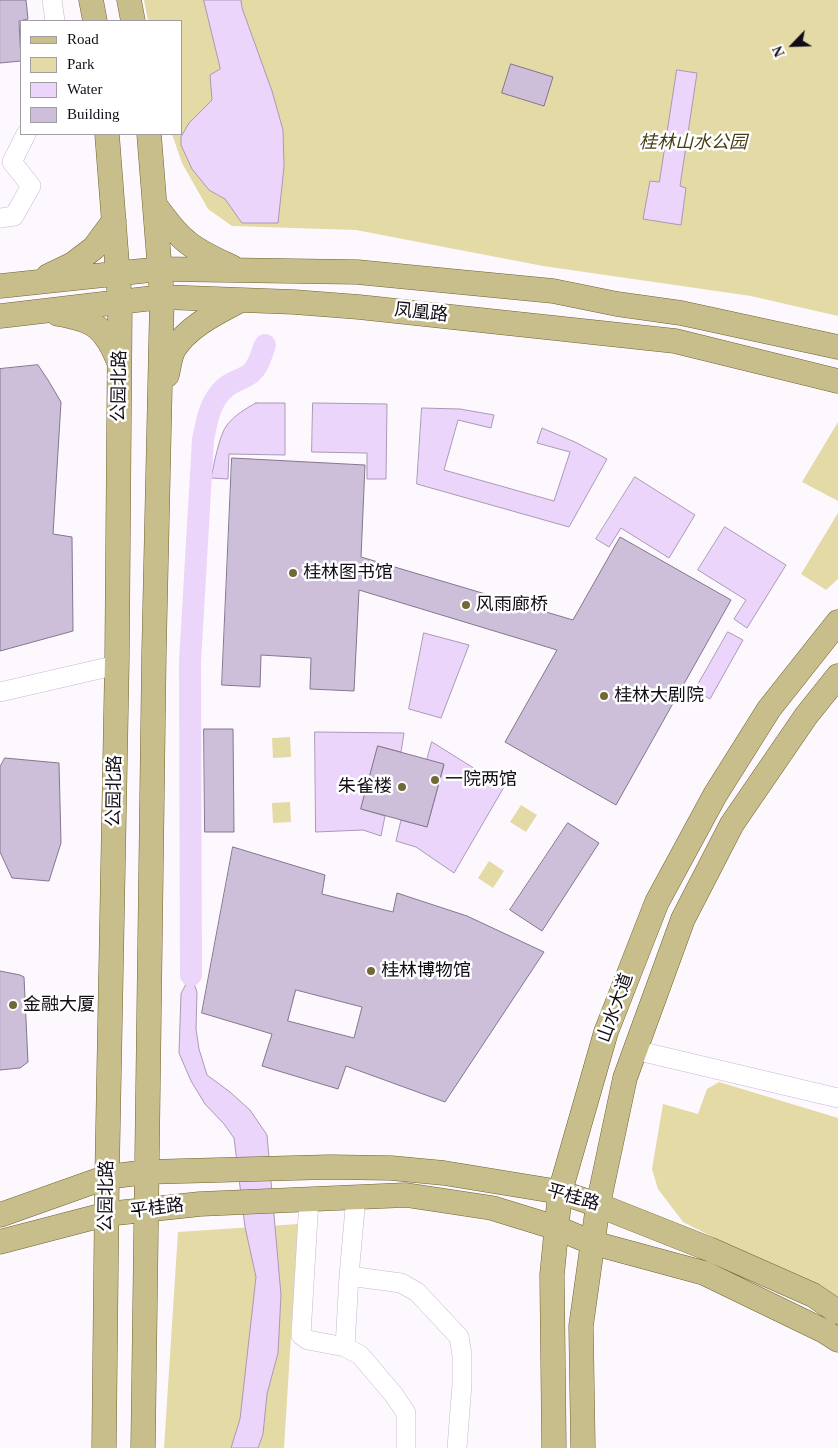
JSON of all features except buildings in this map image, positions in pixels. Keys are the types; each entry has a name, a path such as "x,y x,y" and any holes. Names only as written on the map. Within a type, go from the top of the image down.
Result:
{"main road":[{"path":"91,0 95,20"},
{"path":"129,0 133,20"},
{"name":"公园北路","path":"104,1448 120,365 119,274 107,135"},
{"name":"公园北路","path":"143,1448 154,651 162,297 149,135"},
{"path":"155,205 187,242 214,259 241,270"},
{"path":"36,282 73,264 94,248 114,221"},
{"name":"凤凰路","path":"0,286 160,269 357,272 553,291 681,314 838,346"},
{"name":"凤凰路","path":"0,316 162,297 359,307 675,341 838,380"},
{"path":"160,404 173,350 191,329 241,300"},
{"path":"38,311 76,317 94,324 112,344 120,365"},
{"name":"山水大道","path":"554,1448 552,1275 560,1192 606,1032 657,902 715,795 769,709 838,622"},
{"name":"山水大道","path":"583,1448 581,1326 598,1205 625,1078 683,919 732,824 806,716 838,676"},
{"name":"平桂路","path":"0,1215 107,1177 146,1172 286,1168 391,1168 444,1173 560,1192 598,1205 709,1249 813,1295 838,1312"},
{"name":"平桂路","path":"0,1242 107,1214 200,1204 406,1195 492,1208 557,1228 593,1243 704,1273 824,1331 838,1340"}],"street":[{"path":"52,0 55,20"},
{"path":"0,218 14,216 31,186 12,162 26,135"},
{"path":"0,683 117,661"},
{"path":"0,692 117,661"},
{"path":"635,1050 838,1098"},
{"path":"345,1346 356,1197"},
{"path":"299,1199 302,1335 308,1340 345,1346 360,1355 394,1395 406,1413 406,1448"},
{"path":"349,1276 401,1283 417,1292 459,1338 462,1355 462,1384 457,1448"}],"green space":[{"name":"桂林山水公园","path":"144,0 838,0 838,316 751,296 543,266 356,230 232,226 208,209 182,163 172,135 182,135 182,20 148,20"},
{"path":"838,422 838,501 802,482"},
{"path":"838,513 838,579 826,590 801,574"},
{"path":"290,737 291,757 273,758 272,738"},
{"path":"290,802 291,822 273,823 272,803"},
{"path":"521,805 537,815 526,832 510,822"},
{"path":"489,861 504,871 493,888 478,878"},
{"path":"719,1082 838,1118 838,1300 683,1222 658,1189 652,1169 663,1104 698,1114 707,1089"},
{"path":"298,1224 284,1448 164,1448 178,1232"}],"water":[{"path":"204,0 241,0 242,8 272,91 283,130 284,167 278,223 242,223 225,199 209,190 192,169 181,145 181,137 189,123 212,100 210,75 220,69"},
{"path":"677,70 697,73 680,186 686,188 681,225 643,219 650,181 659,182"},
{"path":"256,403 285,403 285,455 229,454 228,479 211,478 217,450 227,425 237,415"},
{"path":"313,403 387,404 386,479 367,479 367,453 312,452"},
{"path":"422,408 460,409 494,415 491,428 458,420 444,470 554,501 570,452 537,443 542,428 575,442 607,459 569,527 417,484"},
{"path":"635,477 695,515 669,558 621,528 609,547 596,539"},
{"path":"725,527 786,565 747,628 734,619 746,600 698,570"},
{"path":"728,632 743,640 710,699 695,690"},
{"path":"424,633 469,645 441,718 409,709"},
{"path":"315,732 404,733 401,752 378,746 361,809 385,816 381,836 363,830 316,832"},
{"path":"432,742 504,787 454,873 416,847 396,841 401,820 427,827 444,765 427,760"},
{"path":"191,975 197,992 196,1029 199,1049 207,1075 250,1110 267,1135 281,1295 278,1353 267,1394 263,1434 258,1448 231,1448 240,1419 256,1277 245,1227 234,1138 205,1104 191,1081 179,1053 181,994"}],"waterway":[{"path":"191,975 190,662 203,440 210,411 216,398 229,385 254,370 265,345"}],"place":[{"name":"桂林图书馆","path":"293,573"},
{"name":"风雨廊桥","path":"466,605"},
{"name":"桂林大剧院","path":"604,696"},
{"name":"一院两馆","path":"435,780"},
{"name":"朱雀楼","path":"402,787"},
{"name":"桂林博物馆","path":"371,971"},
{"name":"金融大厦","path":"13,1005"}]}
